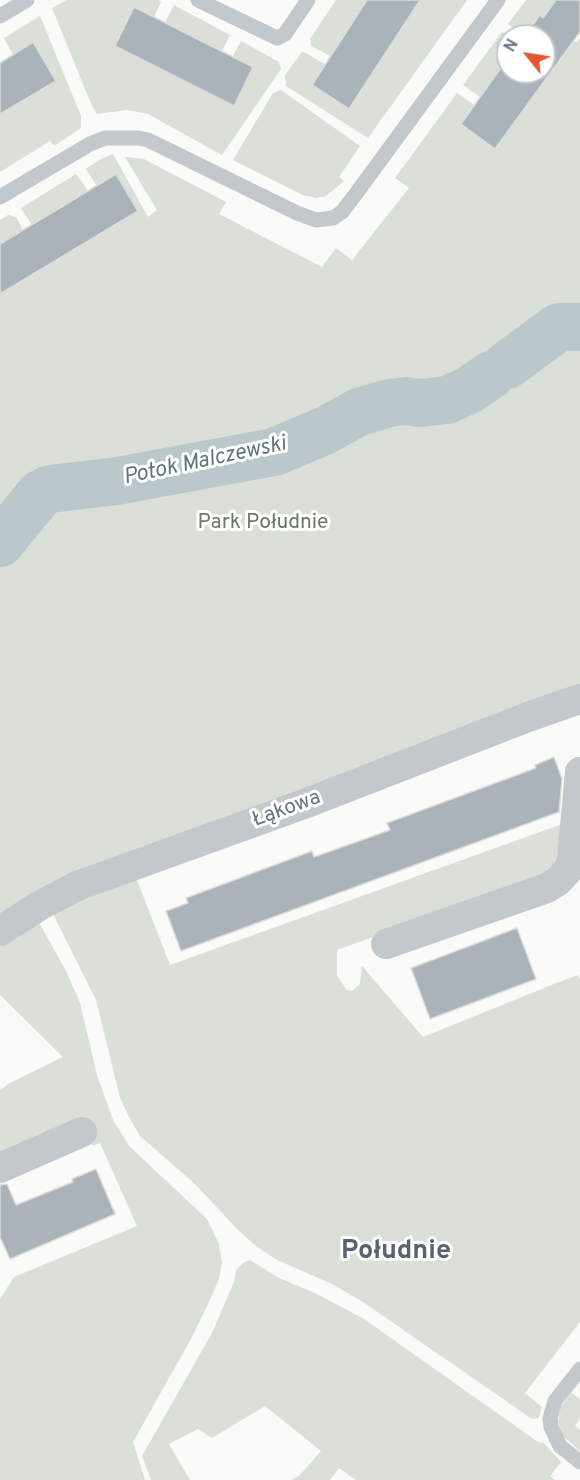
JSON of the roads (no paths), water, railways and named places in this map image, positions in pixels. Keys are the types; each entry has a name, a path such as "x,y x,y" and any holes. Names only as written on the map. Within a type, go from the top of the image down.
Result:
{"street":[{"name":"Łąkowa","path":"0,931 39,906 77,886 304,804 580,699"},
{"path":"386,944 547,888 558,881 570,868 572,859 580,772"},
{"path":"0,1168 82,1132"}],"lane":[{"path":"0,16 27,0"},
{"path":"198,0 277,38 285,34 308,0"},
{"path":"0,197 90,144 105,138 124,137 148,140 297,213 316,220 333,218 342,212 498,0"},
{"path":"580,1369 555,1401 550,1418 551,1427 560,1446 580,1462"}],"waterway":[{"name":"Potok Malczewski","path":"507,365 559,327 580,327"},
{"name":"Potok Malczewski","path":"0,543 40,494 50,489 117,481 274,452 324,431 359,412 389,403 447,400 469,390 491,375"}],"district":[{"name":"Południe","path":"396,1253"}],"park label":[{"name":"Park Południe","path":"263,524"}]}
